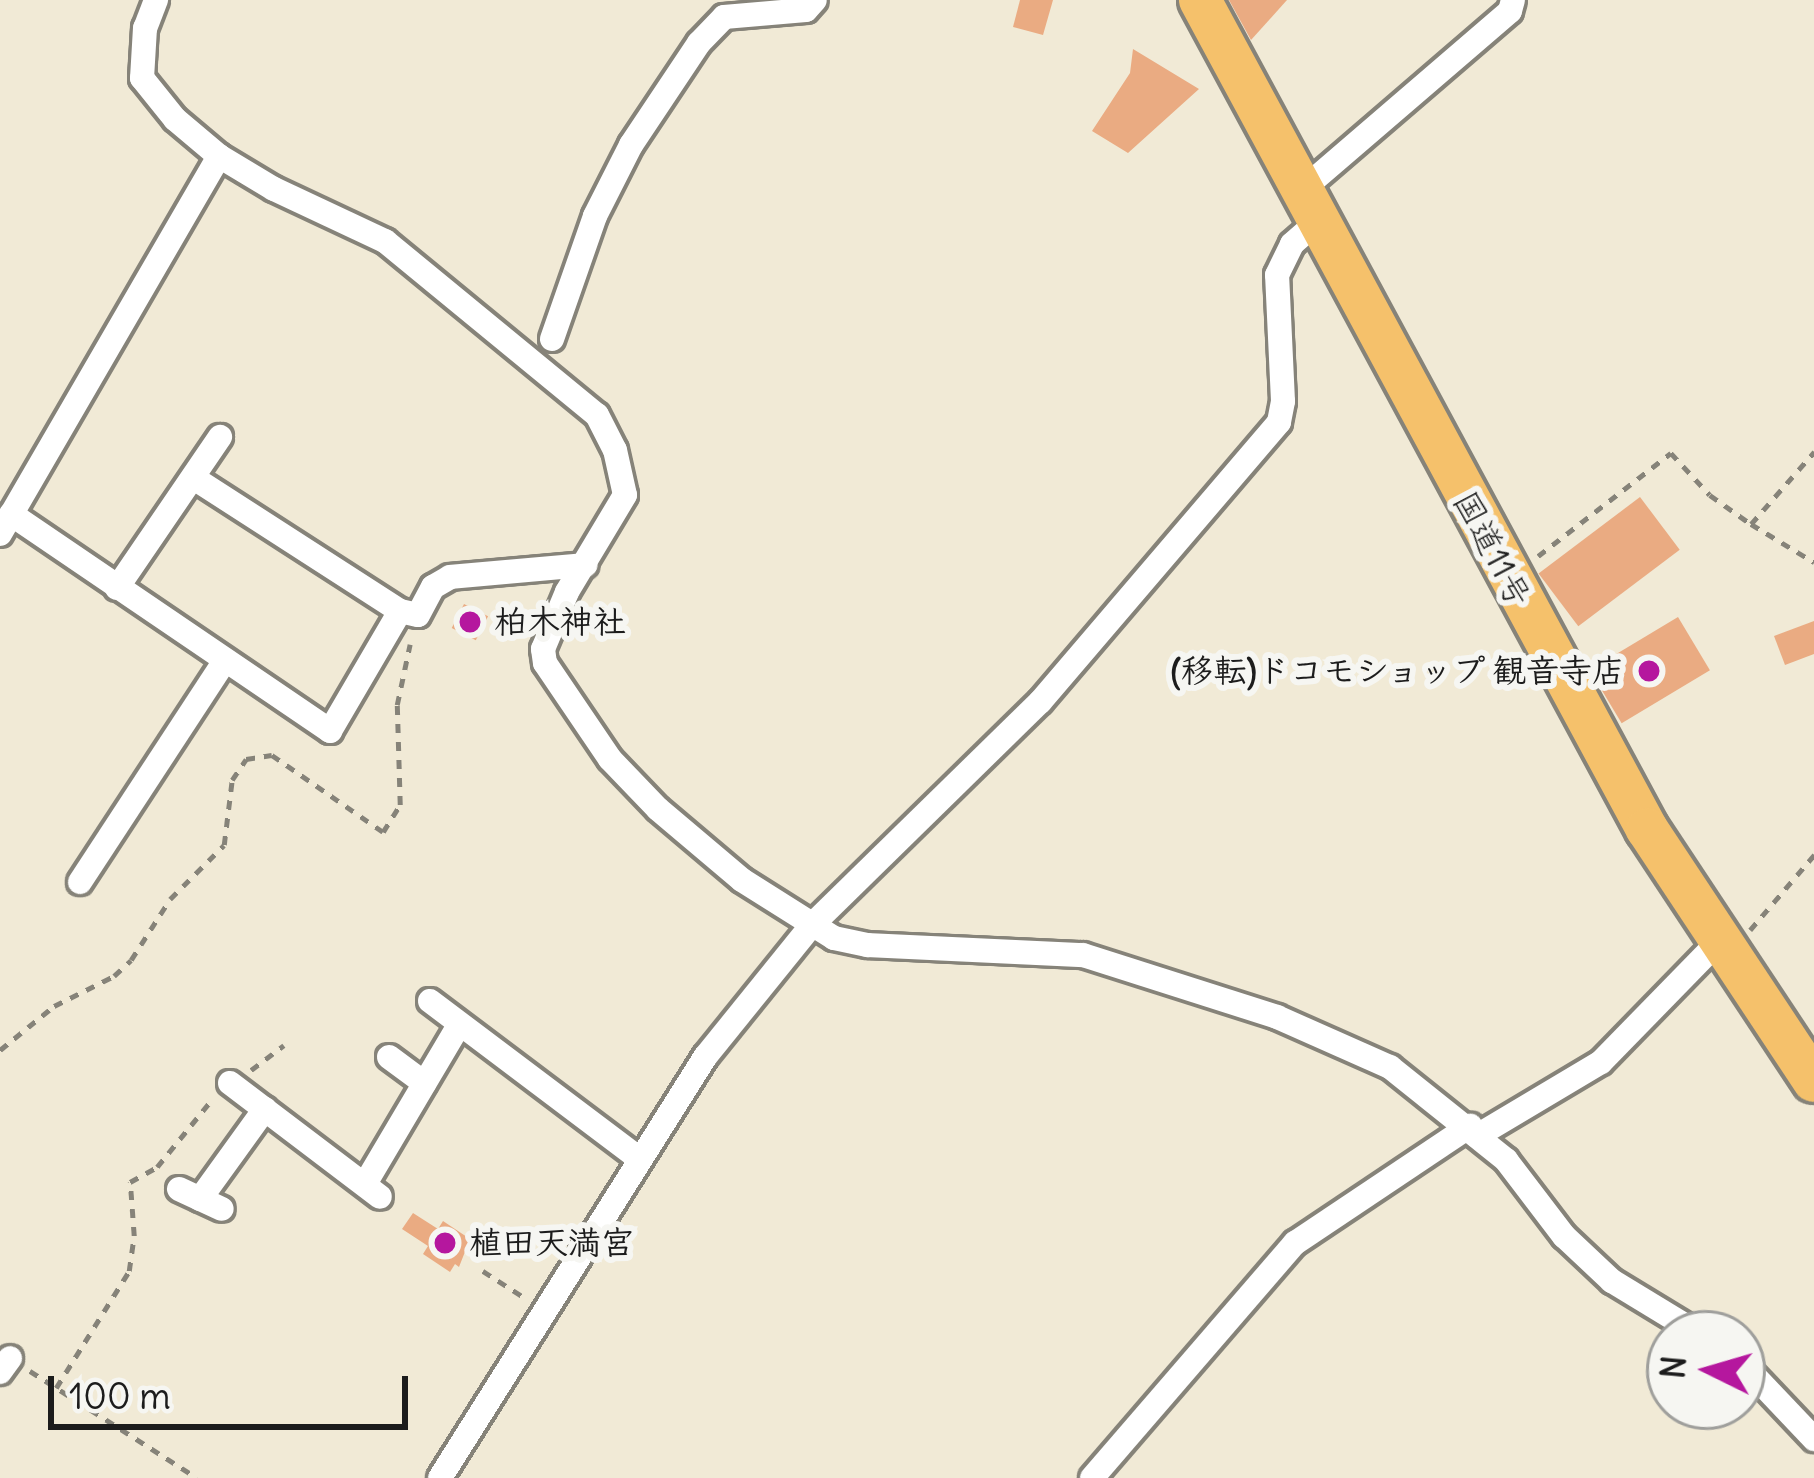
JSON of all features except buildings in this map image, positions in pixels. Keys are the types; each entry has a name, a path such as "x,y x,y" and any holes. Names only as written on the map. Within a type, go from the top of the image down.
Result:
{"highway":[{"name":"国道11号","path":"1200,0 1508,580 1647,830 1722,950 1814,1081"}],"street":[{"path":"156,0 145,28 142,78 153,98 219,156 385,241 597,416 615,450 625,495 543,649 552,679 610,759 658,809 742,880 811,926 868,945 1083,955 1277,1017 1390,1067 1506,1160 1564,1236 1612,1281 1660,1310"},
{"path":"553,340 595,216 631,145 699,43 724,17 806,10 815,0"},
{"path":"440,1478 706,1055 811,926 1040,702 1279,422 1283,401 1277,275 1310,206 1510,11 1513,0"},
{"path":"219,156 6,524 117,589 330,731 409,613 433,587 450,577 584,565"},
{"path":"117,589 220,437"},
{"path":"194,478 409,613"},
{"path":"80,882 225,660"},
{"path":"1092,1478 1295,1243 1473,1131 1601,1062 1722,950"},
{"path":"430,1001 638,1158"},
{"path":"230,1083 372,1190 424,1083 459,1025"},
{"path":"388,1057 424,1083"},
{"path":"200,1199 265,1109"},
{"path":"1766,1388 1814,1439"}],"path":[{"path":"1751,524 1814,452"},
{"path":"1508,580 1671,453 1709,496 1814,562"},
{"path":"0,1050 54,1006 114,976 130,961 170,898 224,845 232,780 246,759 272,755 383,832 400,805 397,705 409,613"},
{"path":"1722,950 1814,856"},
{"path":"56,1388 129,1271 134,1236 130,1182 158,1167 230,1083 284,1045"},
{"path":"483,1271 545,1312"},
{"path":"5,1365 56,1388 197,1478"}],"place":[{"name":"柏木神社","path":"470,622"},
{"name":"(移転)ドコモショップ 観音寺店","path":"1649,671"},
{"name":"植田天満宮","path":"445,1243"}]}
